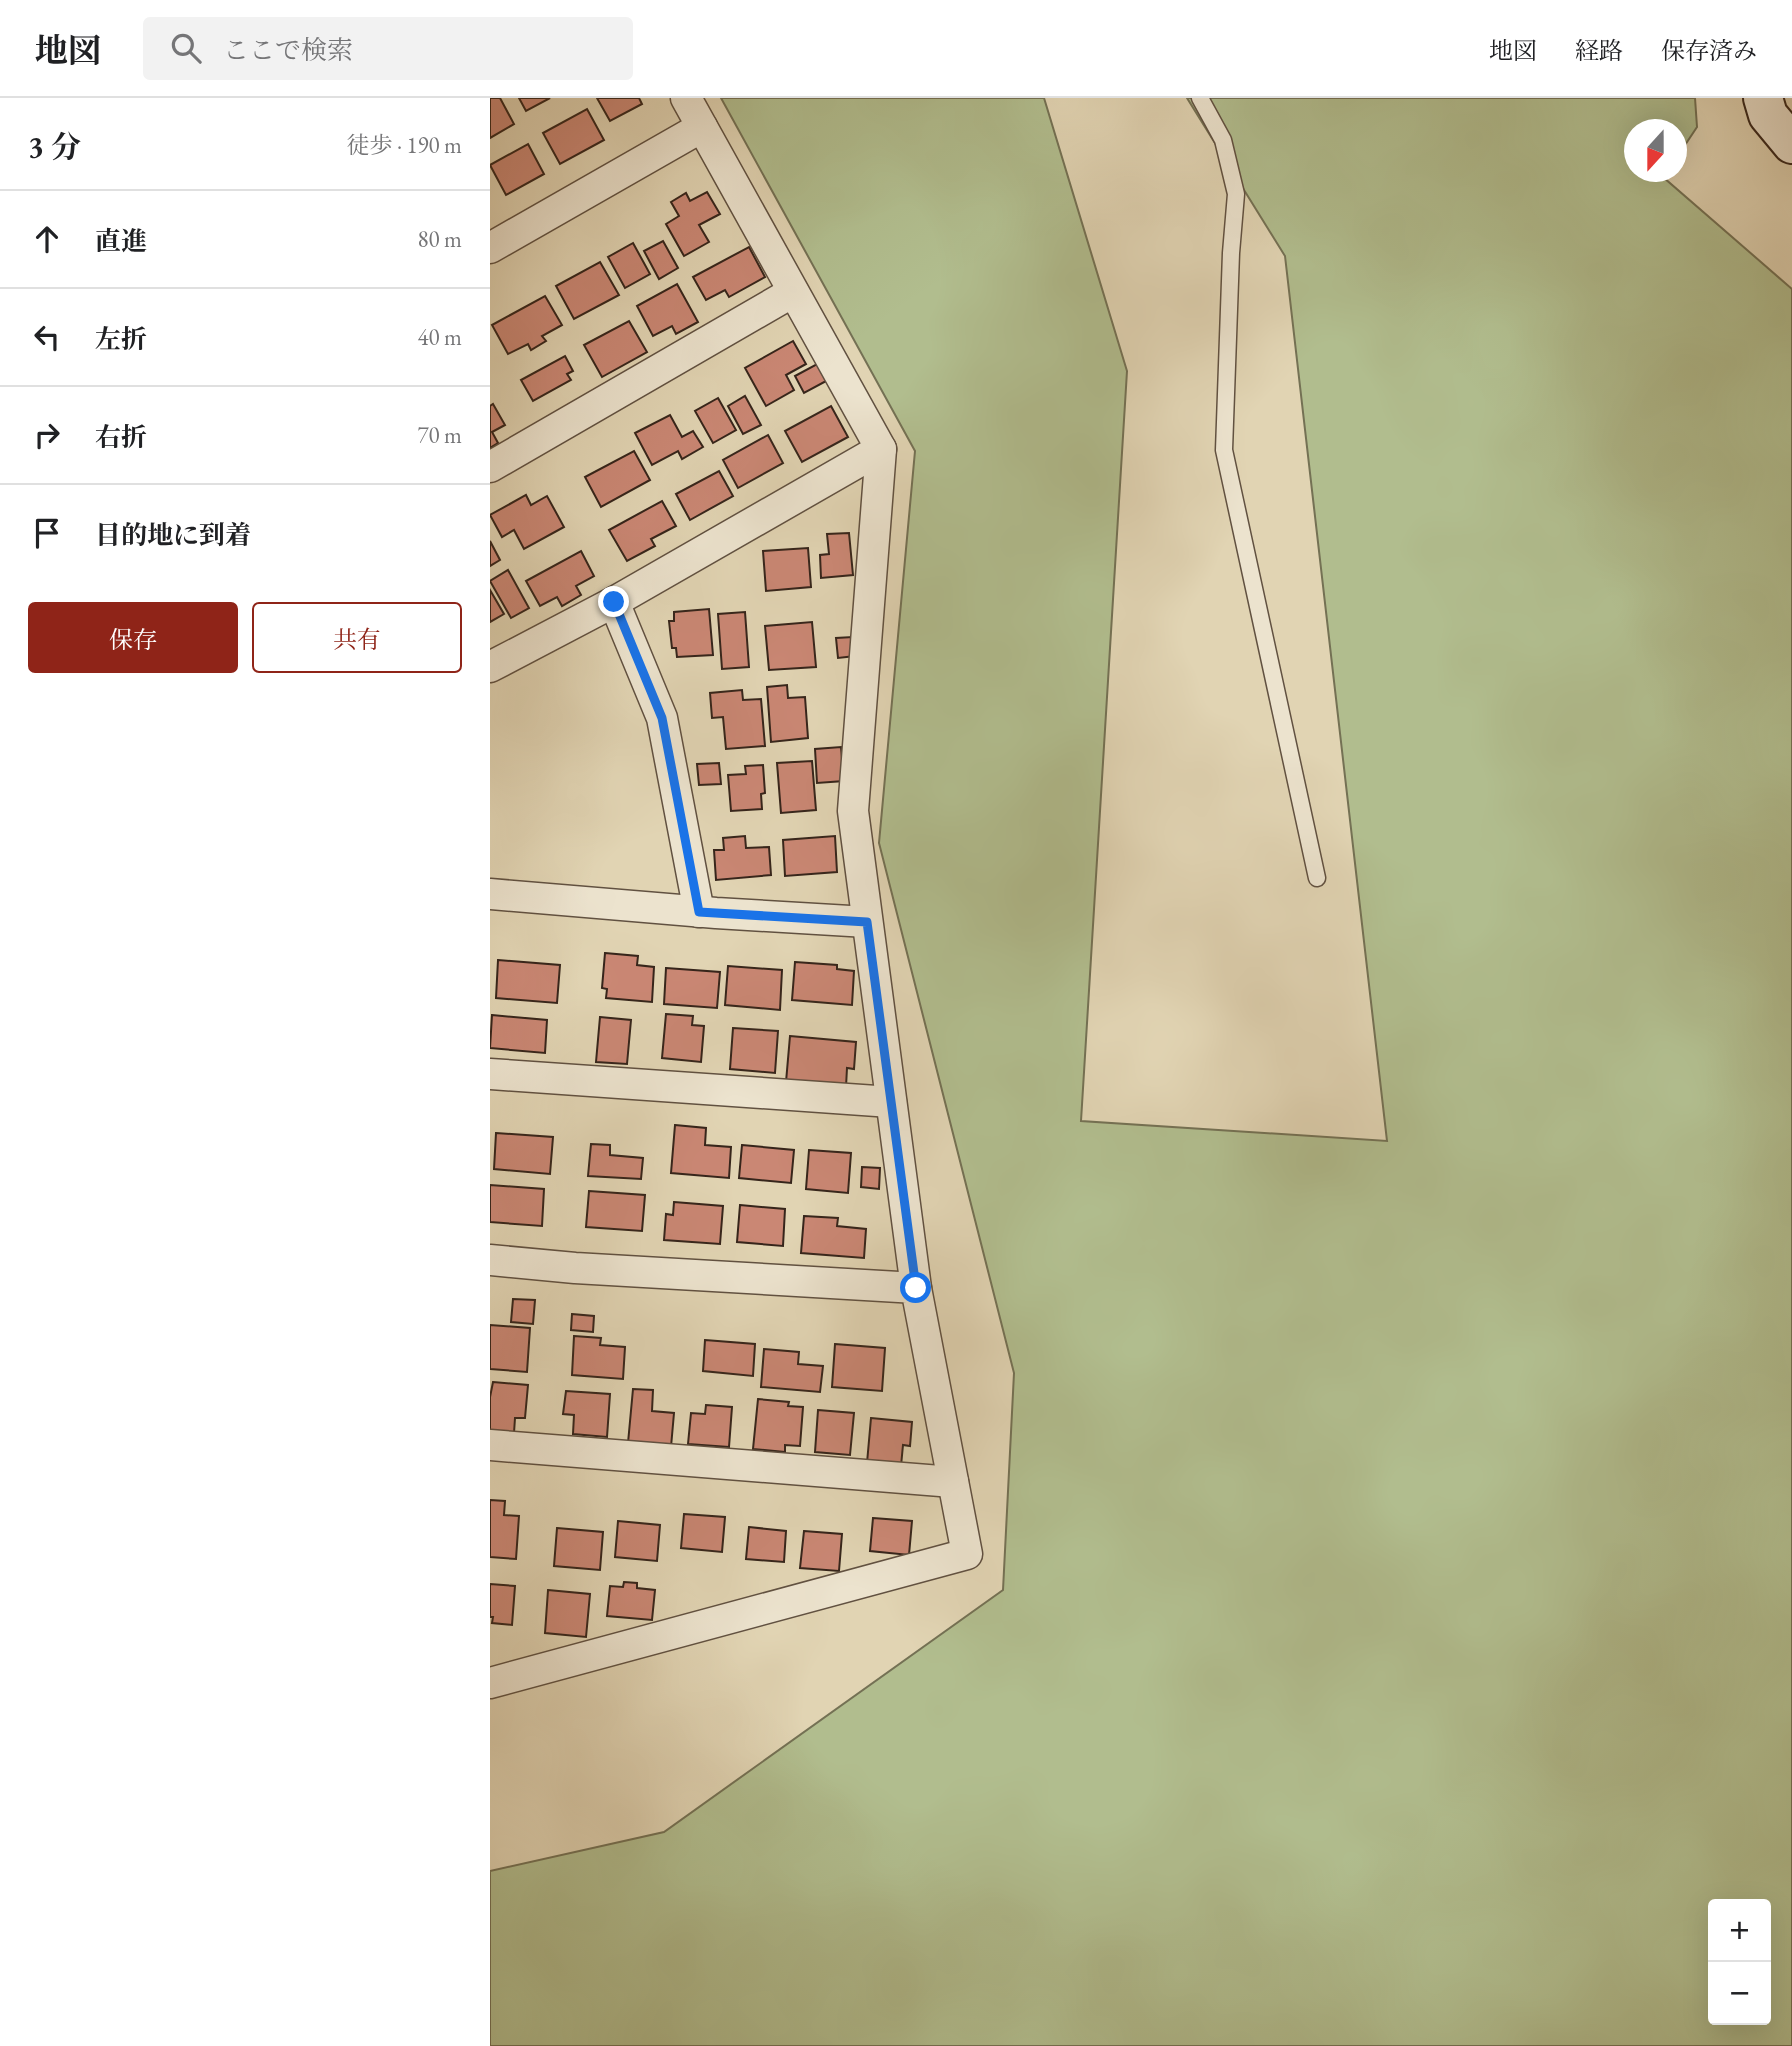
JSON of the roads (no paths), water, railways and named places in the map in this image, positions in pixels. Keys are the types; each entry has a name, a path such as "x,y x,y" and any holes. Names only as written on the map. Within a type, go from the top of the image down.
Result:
{"street":[{"path":"490,1682 967,1554 916,1288 853,811 881,449 686,98"},
{"path":"1763,98 1768,115 1792,144"},
{"path":"490,248 702,127"},
{"path":"490,467 793,292"},
{"path":"490,667 614,602 881,449"},
{"path":"614,602 662,718 699,912"},
{"path":"490,894 699,912 867,922"},
{"path":"490,1074 891,1102"},
{"path":"490,1260 575,1268 916,1288"},
{"path":"490,1445 953,1482"}],"lane":[{"path":"1200,98 1223,140 1236,194 1231,253 1224,450 1317,878"}]}
